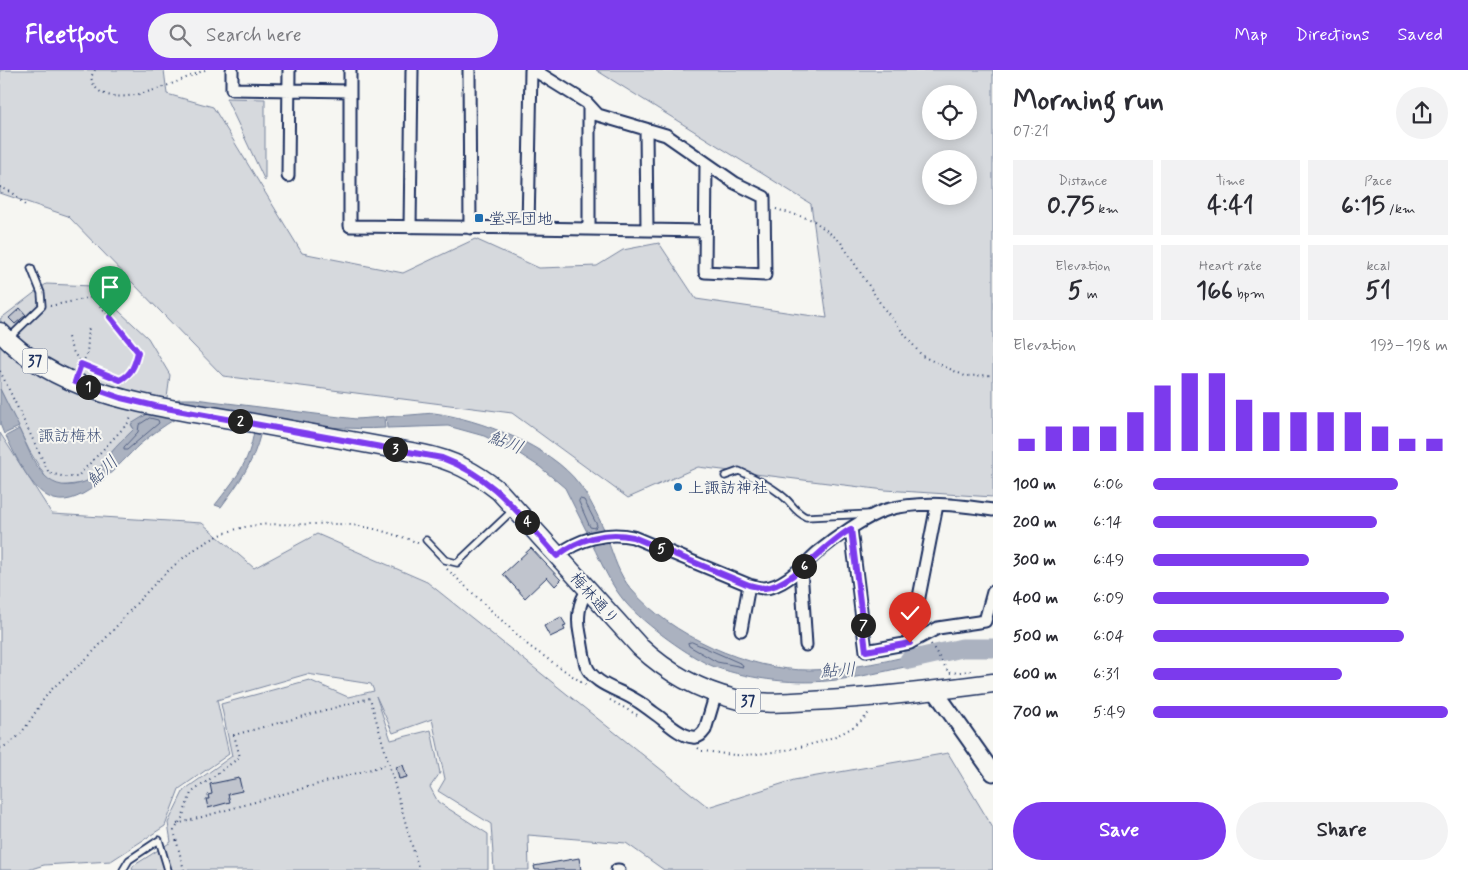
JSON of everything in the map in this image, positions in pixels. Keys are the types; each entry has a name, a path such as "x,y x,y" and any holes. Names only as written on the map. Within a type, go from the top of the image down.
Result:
{"main road":[{"name":"37","path":"4,336 30,358 75,382"},
{"name":"梅林通り","path":"75,382 146,404 442,458 478,474 514,508 657,664 697,687 736,699 768,703 845,699 993,683"}],"street":[{"path":"232,70 232,88 350,91"},
{"path":"288,176 289,70"},
{"path":"350,70 350,226 705,231"},
{"path":"410,227 412,70"},
{"path":"470,70 470,228"},
{"path":"528,228 533,70"},
{"path":"533,70 589,106 598,115 666,135 706,162 735,183 764,197 765,275 705,272 706,162"},
{"path":"589,106 589,229"},
{"path":"646,129 647,230"},
{"path":"557,556 568,547 586,540 610,535 633,537 749,585 765,588 801,569 829,544 885,510 913,505 938,505 993,510"},
{"path":"910,643 938,505"},
{"path":"851,529 866,651 910,643 938,628 989,621 993,592"},
{"path":"801,569 806,645"},
{"path":"741,630 749,585"},
{"path":"588,590 580,607 578,627 586,666 604,684 631,697 660,716 663,721 688,736 695,738 702,735 705,730 716,693"},
{"path":"935,690 993,773"}],"lane":[{"path":"4,336 37,311 43,301 31,268"},
{"path":"725,476 739,471 765,483 787,498 797,513 806,517 878,514"},
{"path":"426,540 445,560 457,564 493,526 514,508"},
{"path":"123,870 129,860 159,840 168,870"}],"path":[{"path":"95,70 91,77 93,87 101,93 116,97 153,91 205,70"},
{"path":"0,187 13,193 26,206"},
{"path":"776,209 813,220 840,241 882,306 922,356 965,376 993,375"},
{"path":"37,311 67,301 93,297 138,352 132,370 128,376 120,380 81,364 70,348 69,334"},
{"path":"75,382 81,364 87,354 89,326"},
{"path":"0,371 49,473 66,477 78,477 146,404"},
{"path":"0,748 8,745 19,735 52,690 95,651 132,606 187,555 222,536 237,529 263,525 348,523 378,529 417,542 424,549"},
{"path":"446,568 528,646 592,689"},
{"path":"930,641 949,673 975,670"},
{"path":"184,870 174,831 176,824 182,818 191,793 240,757 234,735 370,698 419,870"},
{"path":"608,700 642,718"},
{"path":"694,746 702,751 742,755 796,748 856,726 871,710"},
{"path":"176,824 389,764"}],"green space":[{"path":"0,70 164,70 167,94 213,107 302,253 403,273 475,239 539,268 597,266 623,250 659,243 696,299 827,318 811,204 596,70 993,70 993,497 885,490 698,467 628,498 512,413 223,376 68,216 0,193"},
{"path":"226,98 265,99 265,181"},
{"name":"諏訪梅林","path":"46,284 92,286 148,338 170,375 167,398 113,390 81,380 36,353 12,335 4,327 0,319"},
{"name":"諏訪梅林","path":"0,342 149,413 131,425 134,429 85,483 58,486 48,481 29,450 0,389"},
{"path":"0,433 52,514 202,523 254,568 317,534 427,582 708,807 794,780 948,753 993,828 993,870 664,870 626,843 528,835 529,870 494,870 491,824 438,791 445,779 432,719 393,733 376,696 391,740 431,730 440,773 430,787 438,802 488,834 488,870 132,870 133,866 171,842 168,823 184,790 232,756 221,704 309,680 348,697 374,691 371,684 307,674 217,700 229,754 179,789 165,826 111,861 44,865 28,870 0,870"}],"water":[{"path":"0,389 19,427 4,434 0,424"},
{"path":"195,399 356,419 384,417 385,428 331,427 304,424 170,401"},
{"path":"149,413 177,418 139,445 101,482 77,497 65,500 54,499 38,489 25,472 6,436 19,429 33,459 45,476 53,482 62,485 73,485 89,480 94,476 113,451 134,429 131,424"},
{"path":"434,413 472,421 513,436 551,458 567,470 579,484 605,531 588,534 565,488 540,467 515,451 484,436 448,426 387,428 386,417"},
{"path":"254,431 261,432 250,463 221,507 215,505 235,479 245,462"},
{"path":"608,541 623,578 647,606 689,635 737,657 786,669 810,670 871,664 931,650 936,660 861,676 806,682 760,678 715,667 705,663 668,640 626,603 611,582 592,544"},
{"path":"958,643 993,644 993,652 942,658 936,648"}],"building":[{"path":"20,308 26,315 15,324 9,318"},
{"path":"531,548 561,580 555,586 547,577 525,598 503,574"},
{"path":"561,617 566,625 563,626 565,630 550,637 544,626"},
{"path":"403,765 407,777 399,779 396,767"},
{"path":"239,778 242,791 228,794 230,802 208,808 206,799 209,799 208,795 212,794 210,784"},
{"path":"579,858 581,870 535,870 534,866"}],"waterway":[{"name":"鮎川","path":"909,660 962,648 993,648"}],"place":[{"name":"堂平団地","path":"479,218"},
{"name":"上諏訪神社","path":"678,487"}],"route":[{"path":"110,317 138,352 136,364 128,376 120,380 81,364 75,382 121,398 155,406 442,458 478,474 499,491 557,556 575,543 615,534 633,537 749,585 765,588 786,579 801,569 816,554 851,529 866,651 910,643"}]}
